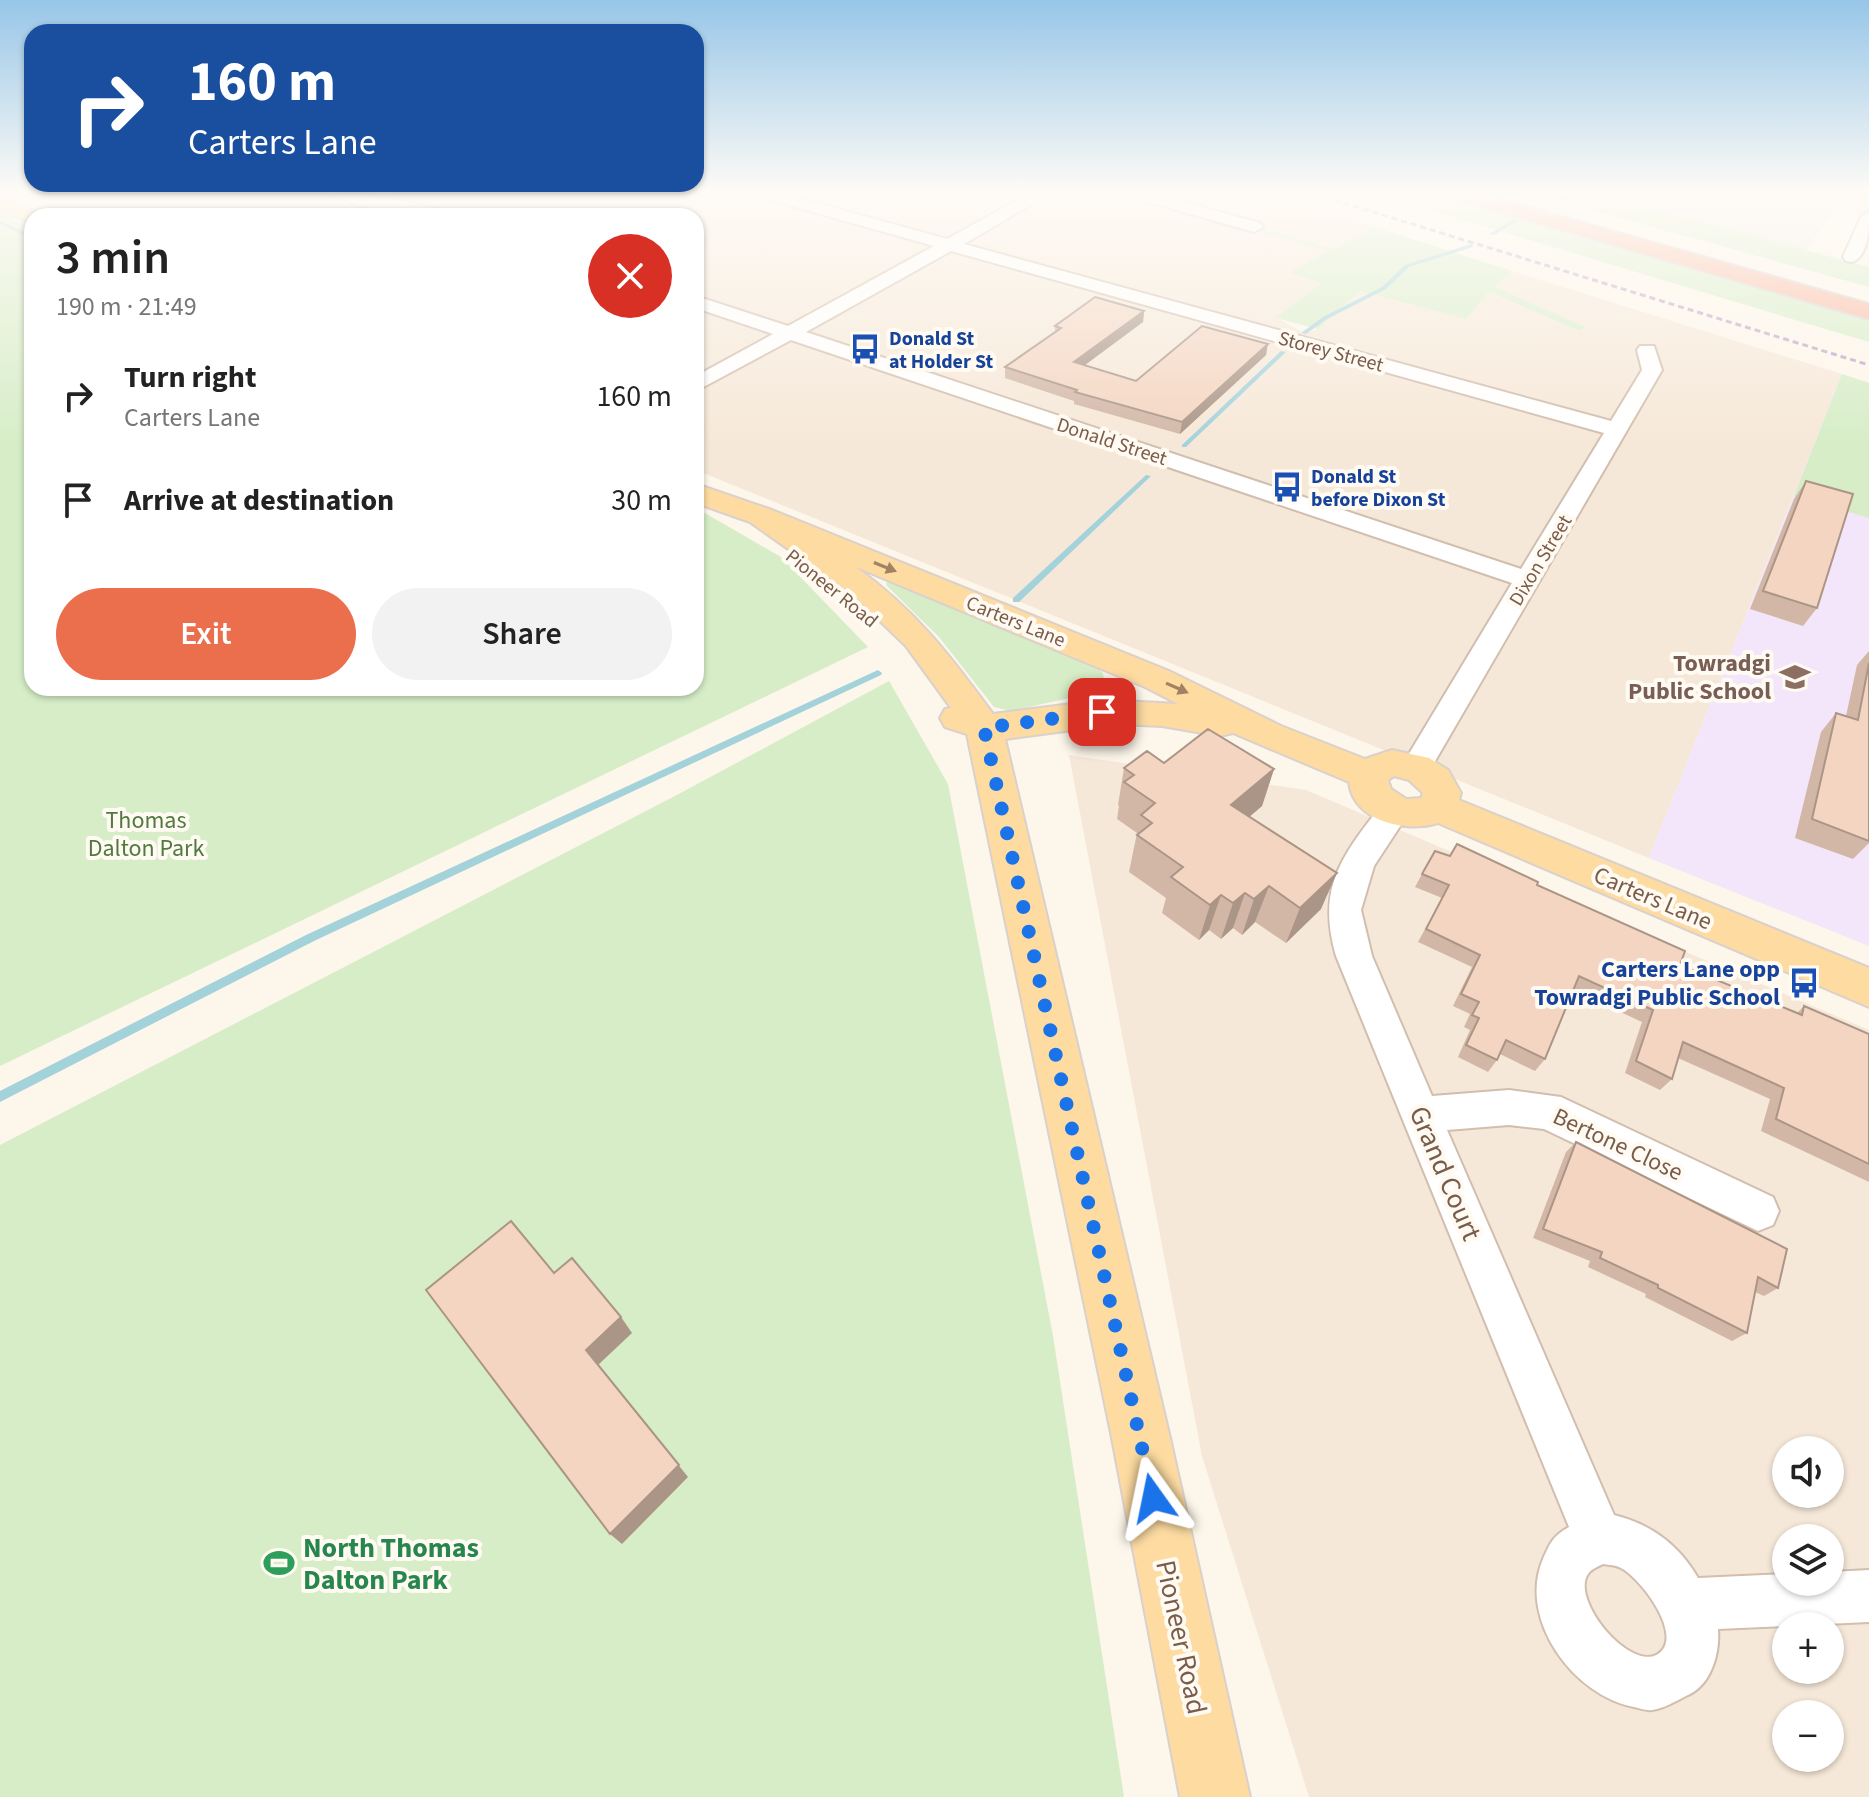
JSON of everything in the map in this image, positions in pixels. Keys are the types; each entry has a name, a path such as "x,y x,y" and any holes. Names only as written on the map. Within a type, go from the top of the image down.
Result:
{"highway":[{"path":"1750,278 1869,312"},
{"path":"1798,278 1869,298"}],"main road":[{"name":"Carters Lane","path":"704,498 761,516 1111,660 1191,694 1268,735 1369,775"},
{"name":"Pioneer Road","path":"704,501 774,542 857,604 910,659 945,709 984,728"},
{"name":"Carters Lane","path":"761,516 820,556"},
{"name":"Pioneer Road","path":"820,556 882,603 918,638 984,728 1141,1438 1215,1797"},
{"path":"1102,712 1120,695 1125,680 1111,660"},
{"name":"Carters Lane","path":"984,728 1102,712 1179,716 1268,735"},
{"path":"1382,764 1416,767 1439,785 1442,800 1438,807 1419,815 1394,811 1374,799 1367,783 1369,775 1382,764"},
{"name":"Carters Lane","path":"1438,807 1869,988"}],"street":[{"path":"704,380 885,278"},
{"name":"Storey Street","path":"1068,278 1618,430"},
{"name":"Donald Street","path":"704,305 1529,580"},
{"name":"Dixon Street","path":"1416,767 1652,370 1647,350"},
{"name":"Grand Court","path":"1394,811 1354,875 1345,897 1344,923 1354,956 1598,1538"},
{"name":"Bertone Close","path":"1422,1115 1517,1106 1541,1108 1758,1211"},
{"path":"1598,1538 1617,1540 1637,1549 1656,1563 1673,1582 1685,1605 1692,1629 1690,1652 1682,1670 1667,1681 1647,1684 1624,1679 1602,1665 1583,1645 1569,1622 1561,1597 1561,1574 1567,1556 1580,1543 1598,1538"},
{"path":"1685,1605 1869,1596"}],"shaded area":[{"path":"704,278 1305,278 1322,282 1277,318 1304,333 1318,329 1360,291 1466,319 1489,292 1578,331 1584,327 1494,287 1504,278 1534,278 1842,374 1649,858 704,473"},
{"name":"Towradgi Public School","path":"1842,374 1869,383 1869,946 1649,858"},
{"path":"1069,755 1306,790 1869,1030 1869,1797 1309,1797 1202,1456"}],"green space":[{"name":"Thomas Dalton Park","path":"0,278 24,278 24,696 704,696 704,513 781,557 868,647 0,1066"},
{"path":"1305,278 1505,278 1495,287 1585,327 1579,331 1489,292 1466,319 1360,291 1318,329 1276,318 1321,283"},
{"path":"1656,278 1740,278 1869,315 1869,342"},
{"path":"1836,278 1869,278 1869,287"},
{"path":"1842,374 1869,383 1869,518 1794,496"},
{"path":"890,580 1093,664 1103,673 1105,687 1100,691 1011,711 994,707 939,637 887,586"},
{"path":"889,681 948,784 1053,1336 1124,1797 0,1797 0,1145 675,796"}],"building":[{"path":"1095,297 1144,311 1074,362 1136,381 1202,326 1268,344 1182,422 1075,392 1077,390 1005,367 1061,328 1055,326"},
{"path":"1806,481 1853,494 1817,608 1763,591"},
{"path":"1869,663 1869,841 1812,819 1836,713 1858,720"},
{"path":"1208,729 1274,769 1231,805 1337,873 1300,908 1269,886 1254,899 1245,893 1233,903 1221,895 1210,905 1171,877 1183,867 1137,835 1152,823 1141,815 1155,803 1124,782 1134,775 1124,768 1147,751 1164,763"},
{"path":"1457,844 1538,882 1537,885 1685,951 1680,965 1802,1015 1804,1006 1869,1034 1869,1164 1776,1119 1784,1088 1683,1042 1672,1079 1636,1061 1653,1010 1579,976 1545,1059 1506,1040 1497,1060 1466,1045 1479,1018 1472,1015 1479,1002 1461,994 1480,955 1426,929 1449,885 1422,874 1435,851 1450,856"},
{"path":"1576,1142 1787,1249 1778,1288 1758,1277 1747,1333 1600,1258 1602,1252 1543,1229"},
{"path":"511,1221 554,1273 572,1258 621,1317 586,1350 679,1465 610,1534 426,1290"}],"waterway":[{"path":"1304,333 1325,318 1384,288 1395,278"},
{"path":"1184,446 1283,352"},
{"path":"1016,600 1148,476"},
{"path":"0,1097 310,938 878,673"}],"railway":[{"path":"1587,278 1869,365"}],"place":[{"name":"Donald St at Holder St","path":"865,349"},
{"name":"Donald St before Dixon St","path":"1287,487"},
{"name":"Towradgi Public School","path":"1795,677"},
{"name":"Carters Lane opp Towradgi Public School","path":"1804,983"},
{"name":"North Thomas Dalton Park","path":"279,1563"}],"route":[{"path":"1102,712 984,728 1153,1498"}]}
